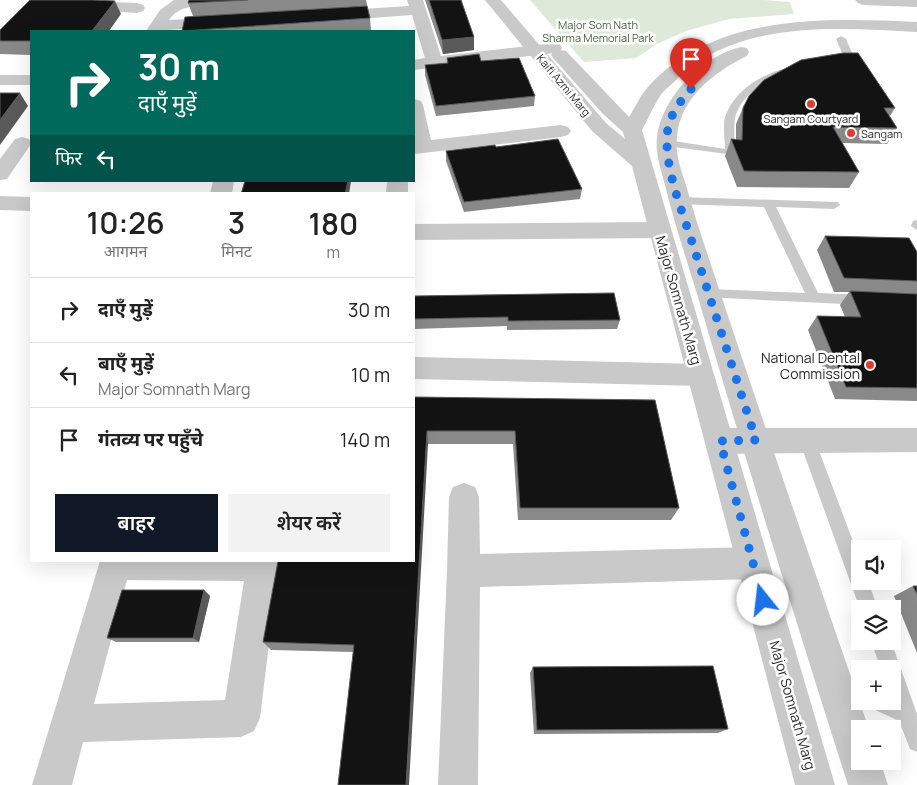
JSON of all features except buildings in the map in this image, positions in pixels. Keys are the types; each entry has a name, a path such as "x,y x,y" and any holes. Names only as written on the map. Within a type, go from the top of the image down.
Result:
{"street":[{"path":"155,29 168,8 182,2 210,0"},
{"name":"Kaifi Azmi Marg","path":"493,0 599,127 641,163"},
{"path":"514,0 610,110 632,130 638,115 655,91 680,65 709,49 733,39 779,28 808,25 862,24 917,27"},
{"path":"863,0 913,3"},
{"path":"62,5 137,8 128,24"},
{"path":"312,17 417,5 421,42 435,63"},
{"path":"155,29 234,22"},
{"name":"Major Somnath Marg","path":"853,720 847,687 756,440 680,201 668,158 667,143 670,118 679,102 708,70 740,53 774,43 841,39 917,43"},
{"path":"415,65 536,52 554,48"},
{"path":"0,80 30,80"},
{"path":"415,116 418,147 561,131"},
{"name":"Major Somnath Marg","path":"632,130 815,785"},
{"path":"0,143 27,143"},
{"path":"0,174 27,143"},
{"path":"0,203 30,204"},
{"path":"415,232 660,230"},
{"path":"415,368 700,375"},
{"path":"720,441 917,440"},
{"path":"458,785 464,571 464,498"},
{"path":"52,785 69,724 116,563 263,563 242,718 69,724"},
{"path":"464,571 753,563"},
{"name":"Major Somnath Marg","path":"863,770 868,785"}],"lane":[{"path":"827,64 840,63 847,60 848,55 841,39"},
{"path":"667,143 730,153 730,115 747,90 764,79 792,70"},
{"path":"680,201 834,205"},
{"path":"768,204 814,298"},
{"path":"709,294 880,300"},
{"path":"807,440 867,600"},
{"path":"901,698 917,742"},
{"path":"898,710 907,714"}],"green space":[{"name":"Major Som Nath Sharma Memorial Park","path":"530,0 764,0 790,2 794,14 729,19 686,31 657,44 636,58 584,62"}],"place":[{"name":"Sangam Courtyard","path":"811,104"},
{"name":"Sangam","path":"851,133"},
{"name":"National Dental Commission","path":"870,365"}],"route":[{"path":"691,89 679,102 670,118 666,138 668,158 726,349 756,440 720,441 763,600"}]}
